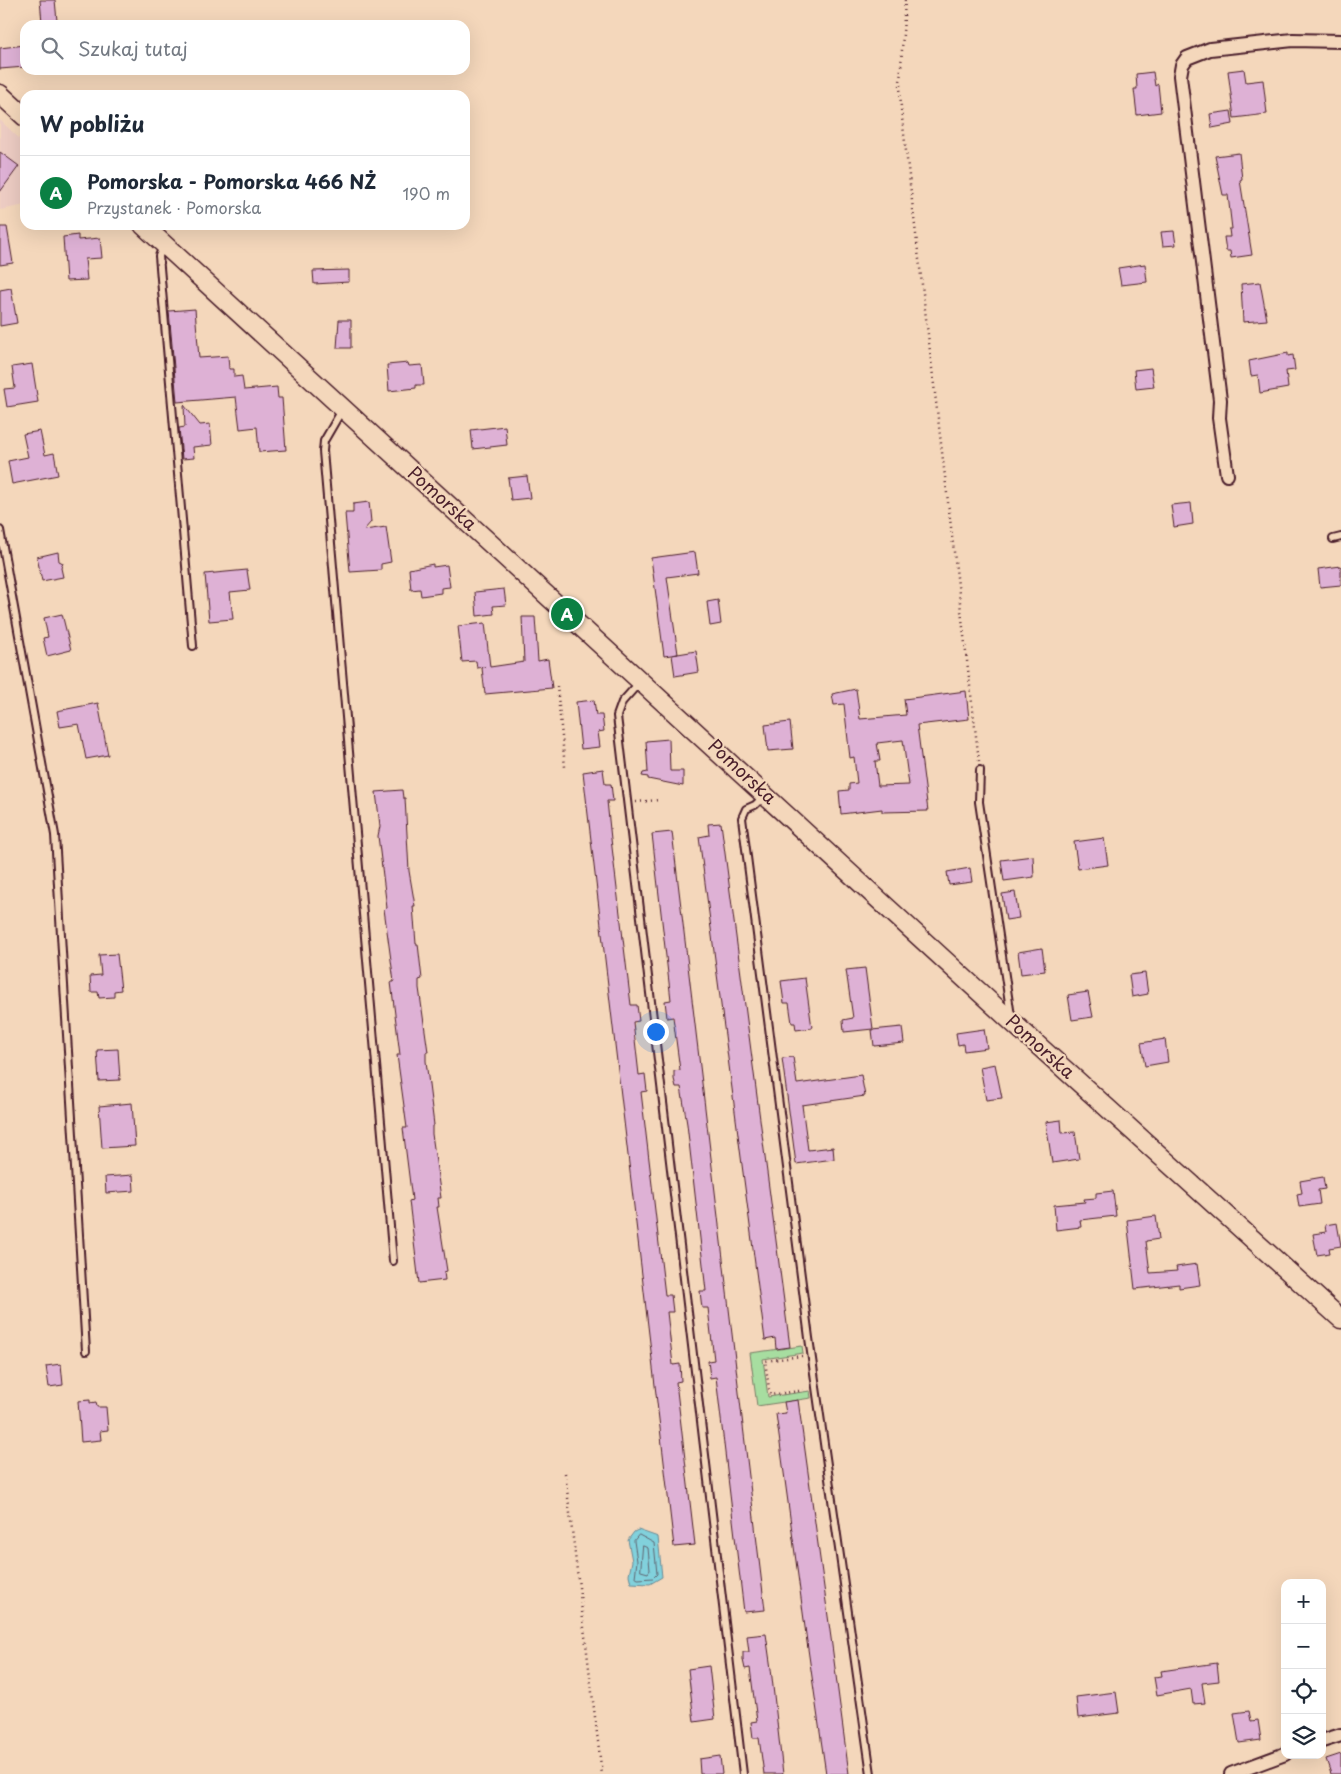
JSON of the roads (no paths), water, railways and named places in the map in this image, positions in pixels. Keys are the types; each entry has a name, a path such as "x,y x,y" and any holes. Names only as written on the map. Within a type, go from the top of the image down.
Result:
{"street":[{"path":"1227,476 1219,418 1219,390 1180,76 1182,65 1193,55 1210,48 1293,40 1341,41"},
{"path":"0,94 20,112"},
{"name":"Pomorska","path":"149,230 766,794 1011,1021 1341,1319"},
{"path":"1326,1740 1341,1735"},
{"path":"1231,1774 1281,1755"}],"lane":[{"path":"164,244 159,256 193,646"},
{"path":"343,408 324,441 323,451 393,1262"},
{"path":"0,530 56,834 86,1351"},
{"path":"1332,539 1341,538"},
{"path":"641,681 622,702 617,716 743,1774"},
{"path":"980,770 979,802 1012,1011 1011,1021"},
{"path":"766,794 755,805 746,809 742,818 812,1355 871,1774"}],"water":[{"path":"638,1530 658,1537 662,1577 650,1584 631,1583 629,1575 632,1561 628,1540"}],"place":[{"name":"Pomorska - Pomorska 466 NŻ","path":"567,614"}]}
